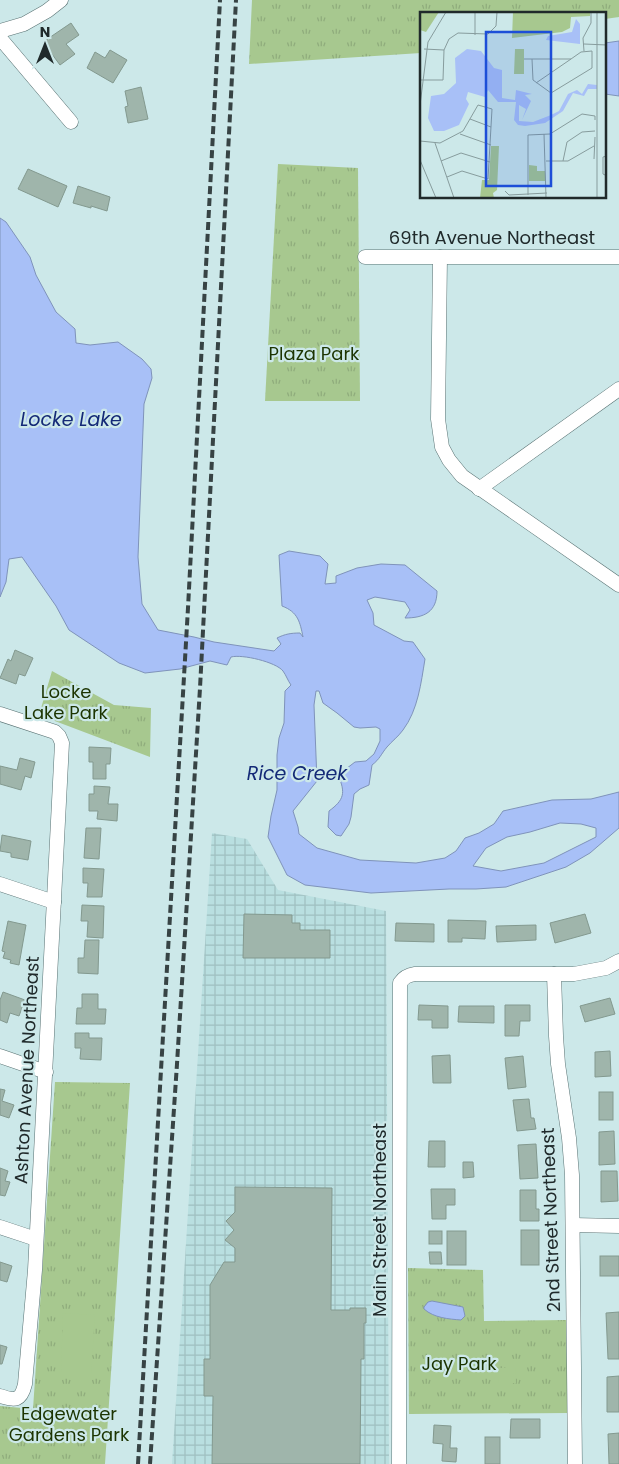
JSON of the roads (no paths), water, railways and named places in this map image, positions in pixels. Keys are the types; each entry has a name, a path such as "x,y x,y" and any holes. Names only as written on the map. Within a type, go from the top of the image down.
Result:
{"street":[{"path":"0,31 24,24 61,0"},
{"path":"0,38 71,122"},
{"name":"69th Avenue Northeast","path":"365,257 619,257"},
{"path":"440,257 438,419 442,447 449,460 462,476 479,489 619,585"},
{"path":"479,489 619,389"},
{"name":"Ashton Avenue Northeast","path":"0,714 55,732 62,743 36,1239 36,1270 23,1393 14,1400 0,1396"},
{"path":"0,884 54,902"},
{"path":"554,974 590,972 606,968 619,961"},
{"name":"Main Street Northeast","path":"399,1464 400,983 409,975 415,974 554,974"},
{"name":"2nd Street Northeast","path":"554,974 558,1064 570,1138 572,1176 575,1464"},
{"path":"0,1056 46,1072"},
{"path":"573,1225 619,1226"},
{"path":"0,1227 36,1239"}],"water":[{"path":"619,41 619,96 606,94 606,43"},
{"name":"Locke Lake","path":"0,218 6,222 30,257 36,275 56,312 75,329 76,343 90,345 118,342 142,359 151,369 152,378 144,404 138,557 142,604 158,630 214,642 274,651 281,644 277,638 297,633 300,633 303,637 295,614 282,606 279,555 289,551 320,556 328,564 325,584 336,583 336,576 357,568 381,564 405,565 437,591 435,604 432,609 423,615 412,618 405,618 410,610 405,602 375,597 367,600 373,613 374,625 404,641 413,642 425,659 415,705 403,730 372,765 369,785 354,794 349,824 341,836 336,835 328,827 329,811 341,800 343,791 338,775 355,762 366,761 374,754 380,741 380,729 376,727 354,727 323,703 319,691 316,691 314,705 317,781 293,811 299,834 317,848 360,860 416,863 445,858 456,851 465,838 479,833 494,824 503,811 552,800 591,799 619,792 619,828 590,853 566,867 506,887 371,893 305,885 287,875 268,837 277,790 277,755 279,738 284,723 285,691 291,685 283,671 266,662 236,656 231,657 227,665 210,661 180,669 145,673 119,663 69,630 56,606 22,557 9,559 6,582 0,597","holes":["560,823 581,824 596,828 596,837 544,863 501,871 473,866 486,848 507,837"]},
{"path":"432,1301 463,1307 465,1316 461,1320 442,1318 432,1314 424,1309 424,1307 428,1302"}],"railway":[{"path":"138,1464 188,608 220,0"},
{"path":"150,1464 200,688 236,0"}],"park label":[{"name":"Plaza Park","path":"314,354"},
{"name":"Locke Lake Park","path":"66,702"},
{"name":"Jay Park","path":"459,1364"},
{"name":"Edgewater Gardens Park","path":"69,1424"}],"water label":[{"name":"Rice Creek","path":"297,773"}]}
